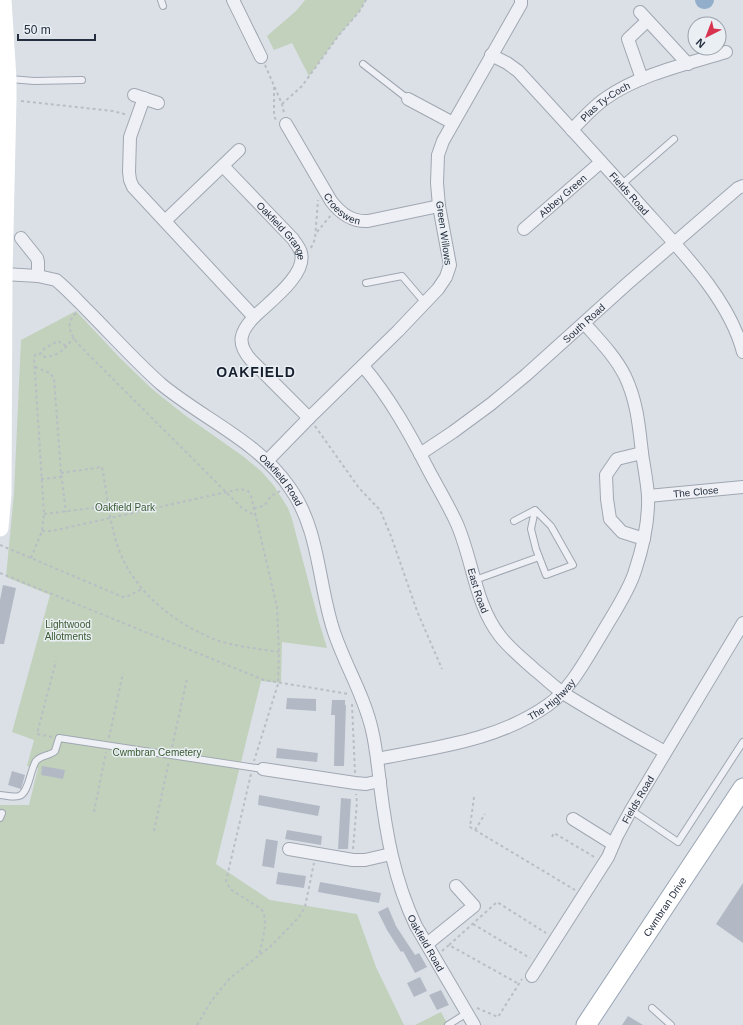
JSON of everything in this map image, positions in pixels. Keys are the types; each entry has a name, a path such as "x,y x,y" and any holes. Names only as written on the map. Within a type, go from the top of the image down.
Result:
{"main road":[{"name":"Cwmbran Drive","path":"586,1025 743,788"}],"street":[{"path":"0,528 8,99 3,0"},
{"path":"233,0 261,57"},
{"name":"Green Willows","path":"267,462 438,289 446,277 450,265 439,206 437,183 438,155 443,141 521,4 521,0"},
{"name":"Plas Ty-Coch","path":"642,79 628,39 643,17 688,64"},
{"name":"Fields Road","path":"491,55 507,63 518,71 675,244 706,281 725,309 740,340 743,352"},
{"name":"Plas Ty-Coch","path":"572,130 595,106 620,89 642,79 713,56"},
{"path":"158,103 139,97 136,118 130,137 130,180 138,193 254,317"},
{"path":"408,99 453,123"},
{"name":"Croeswen","path":"281,123 336,208 348,218 362,221 439,206"},
{"path":"165,221 239,150"},
{"name":"Abbey Green","path":"524,229 600,162"},
{"name":"Oakfield Grange","path":"222,166 293,240 301,253 301,266 298,274 254,317 243,331 241,337 243,349 251,360 309,418"},
{"name":"South Road","path":"420,454 454,432 526,375 738,188 743,186"},
{"path":"21,238 38,262 38,276"},
{"name":"Oakfield Road","path":"4,274 38,276 56,280 160,383 185,402 249,445 290,487 297,499 308,526 333,630 367,713 372,731 391,854 399,884 409,910 427,944 474,1025"},
{"name":"The Highway","path":"377,760 491,734 509,728 529,718 549,704 562,692 574,677 619,604 635,572 644,539 648,496 639,420 633,396 616,361 584,323"},
{"name":"East Road","path":"363,366 378,384 420,454 457,525 479,597 488,618 500,635 512,650 562,692 665,752"},
{"path":"642,453 617,460 606,475 607,500 610,519 622,532 644,539"},
{"name":"The Close","path":"648,496 743,487"},
{"name":"Fields Road","path":"532,976 604,863 631,810 743,623"},
{"path":"258,768 355,783 366,784 380,781"},
{"path":"573,819 613,844"},
{"path":"289,849 353,860 365,860 391,854"},
{"path":"427,944 474,906 456,886"}],"lane":[{"path":"363,64 408,99"},
{"path":"8,79 34,81 82,80"},
{"path":"621,185 674,139"},
{"path":"366,283 402,276 425,302"},
{"path":"514,521 535,510"},
{"path":"535,510 551,526 573,565 546,575 531,529 535,510"},
{"path":"475,580 539,556"},
{"path":"0,795 18,797 24,793 36,762 55,751 59,738 258,768"},
{"path":"631,810 678,842 743,742"},
{"path":"652,1008 671,1025"},
{"path":"448,1025 467,1012"}],"path":[{"path":"261,57 282,104 302,86 339,35 359,12 366,0"},
{"path":"274,87 274,116 281,123"},
{"path":"8,99 113,111 136,118"},
{"path":"301,253 308,250 314,244 316,233 317,195"},
{"path":"316,233 336,208"},
{"path":"83,306 71,320 70,328 74,338 225,492 242,508 256,516"},
{"path":"40,354 45,357 55,356 74,338"},
{"path":"31,558 42,531 44,514 34,356 36,354 40,354 45,348 58,341 66,346"},
{"path":"35,367 50,373 54,378 61,473 66,512"},
{"path":"309,418 359,488 380,510 391,536 417,611 442,668"},
{"path":"61,473 102,467 110,517 118,547 123,559 134,579 142,589 171,615 200,633 233,645 279,652"},
{"path":"42,479 62,477"},
{"path":"254,508 264,506 271,496 290,487"},
{"path":"42,531 52,531 242,488 246,489 250,494 277,607 279,652 278,684 258,768 226,881 230,889 264,912 266,920 259,956"},
{"path":"44,514 109,506"},
{"path":"0,545 122,597 126,597 142,589"},
{"path":"0,573 264,680 278,684 351,694 348,688"},
{"path":"56,661 37,734 59,738"},
{"path":"352,702 357,802 353,860"},
{"path":"474,797 470,827 584,896"},
{"path":"476,830 485,814"},
{"path":"552,837 554,833 604,863"},
{"path":"197,1025 212,1000 226,982 237,971 271,946 299,917 305,907 315,854"},
{"path":"434,956 449,945 497,902 556,938"},
{"path":"473,924 540,963"},
{"path":"449,945 519,984"},
{"path":"467,1012 478,1008 498,1017 526,972 532,976"}],"green space":[{"path":"305,0 366,0 359,12 339,35 309,76 292,43 274,50 267,36 296,11"},
{"path":"76,311 119,357 152,389 262,472 274,486 288,508 327,648 282,642 281,683 261,681 216,864 270,900 357,914 376,967 404,1025 0,1025 0,805 29,805 38,768 27,766 34,740 12,732 50,595 6,577 14,493 21,340"},
{"path":"441,1012 448,1025 415,1025"}],"building":[{"path":"3,585 16,588 4,644 0,644 0,600"},
{"path":"287,698 316,699 316,711 286,709"},
{"path":"332,700 345,700 346,705 344,766 334,766 335,715 331,715"},
{"path":"277,748 318,753 317,762 276,758"},
{"path":"42,766 65,770 63,779 41,775"},
{"path":"12,771 25,775 21,789 8,785"},
{"path":"259,795 320,806 318,816 258,805"},
{"path":"341,798 351,799 348,849 338,849"},
{"path":"287,830 322,836 321,845 285,839"},
{"path":"266,839 278,841 274,868 262,866"},
{"path":"278,872 306,876 304,888 276,884"},
{"path":"320,882 381,893 379,903 318,892"},
{"path":"743,883 743,943 716,924"},
{"path":"388,907 396,926 415,955 419,953 427,967 415,973 403,951 401,952 378,912"},
{"path":"420,977 427,991 414,997 407,983"},
{"path":"441,990 449,1005 437,1010 429,995"},
{"path":"628,1016 643,1025 622,1025"}],"district":[{"name":"OAKFIELD","path":"256,372"}],"park label":[{"name":"Oakfield Park","path":"125,507"},
{"name":"Lightwood Allotments","path":"68,630"},
{"name":"Cwmbran Cemetery","path":"157,752"}]}
